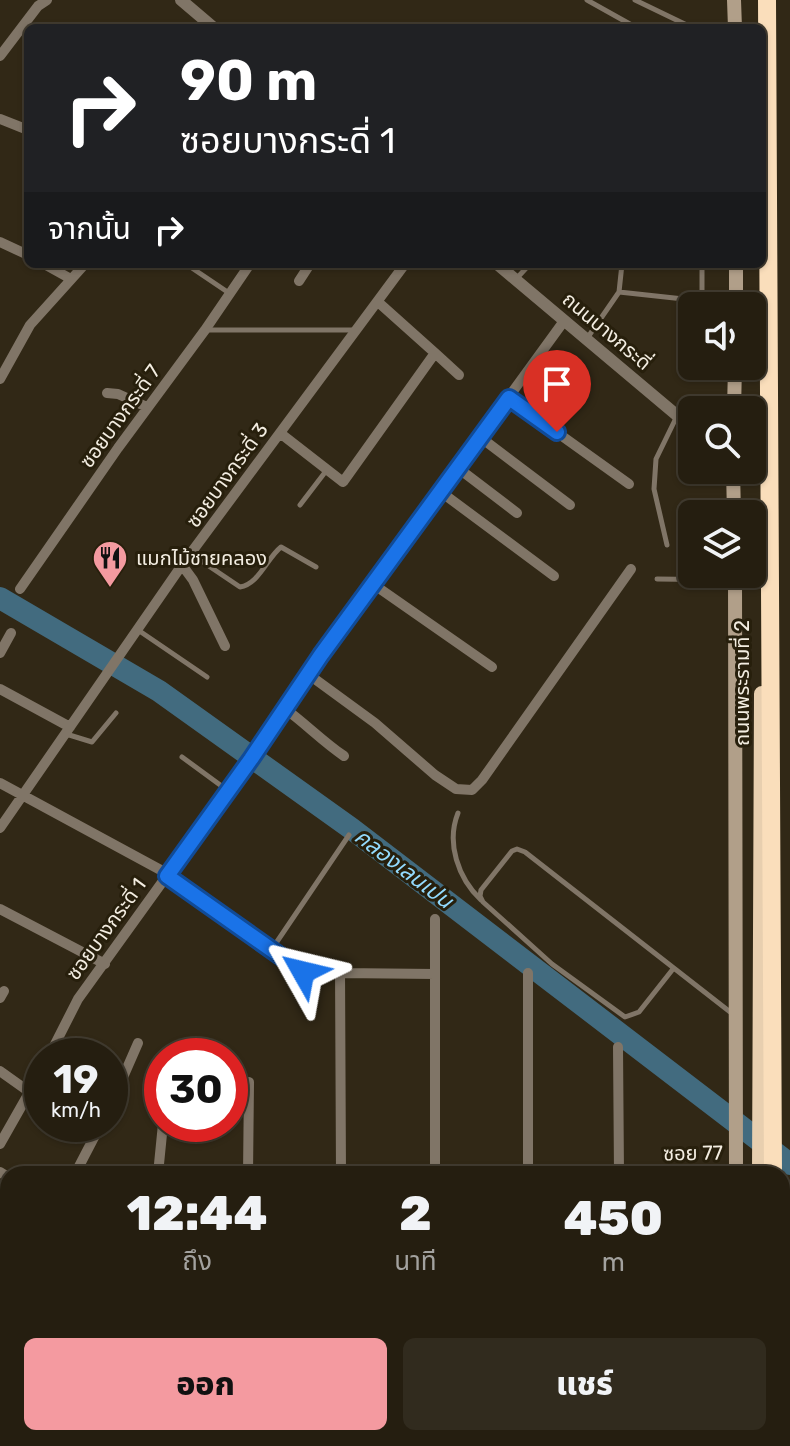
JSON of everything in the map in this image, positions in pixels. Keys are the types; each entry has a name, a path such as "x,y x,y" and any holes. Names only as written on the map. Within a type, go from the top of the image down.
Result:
{"highway":[{"name":"ถนนพระรามที่ 2","path":"765,0 765,24"},
{"path":"765,0 765,24"},
{"path":"766,147 773,1166"},
{"name":"ถนนพระรามที่ 2","path":"760,1166 764,268"}],"main road":[{"path":"734,0 735,24"},
{"path":"736,268 736,292"},
{"name":"ถนนพระรามที่ 2","path":"735,588 736,1166"}],"street":[{"path":"181,0 209,24"},
{"path":"25,24 43,1"},
{"path":"0,56 24,25"},
{"path":"0,119 24,128"},
{"path":"0,242 24,253"},
{"path":"51,268 71,279"},
{"path":"0,379 30,325 81,268"},
{"name":"ซอยบางกระดี่ 7","path":"20,589 247,268"},
{"path":"299,281 307,268"},
{"name":"ซอยบางกระดี่ 3","path":"0,828 182,565 402,268"},
{"name":"ถนนบางกระดี่","path":"502,268 678,415"},
{"path":"378,302 459,375"},
{"name":"ซอยบางกระดี่ 1","path":"58,1038 78,999 251,759 308,674 564,321"},
{"path":"335,493 435,353"},
{"path":"107,393 118,394 147,407"},
{"path":"509,398 629,484"},
{"path":"280,433 343,482"},
{"path":"480,437 570,505"},
{"path":"458,468 517,513"},
{"path":"441,492 554,576"},
{"path":"182,565 193,580 225,646"},
{"path":"308,674 375,723 445,782 456,789 472,790 491,768 631,569"},
{"path":"373,584 492,667"},
{"path":"0,653 11,633"},
{"path":"0,689 68,730"},
{"path":"284,708 344,756"},
{"path":"0,783 168,875 303,972"},
{"path":"0,909 105,964"},
{"path":"435,919 435,1166"},
{"path":"341,1166 340,971 435,974"},
{"path":"528,973 528,1166"},
{"path":"128,1066 138,1043"},
{"path":"618,1047 619,1166"},
{"path":"0,1071 24,1089"},
{"path":"248,1166 249,1082"},
{"path":"0,1144 24,1103"},
{"path":"79,1166 91,1142"},
{"path":"159,1166 161,1142"}],"lane":[{"path":"587,0 630,24"},
{"path":"635,0 685,24"},
{"path":"192,268 230,293"},
{"path":"515,279 526,268"},
{"path":"587,340 619,292 622,268"},
{"path":"702,268 702,292"},
{"path":"619,292 678,298"},
{"path":"205,330 357,330"},
{"path":"667,545 654,489 656,459 678,433"},
{"path":"300,505 326,471"},
{"path":"191,554 240,587 252,582 281,547 316,567"},
{"path":"657,579 678,578"},
{"path":"137,629 207,677"},
{"path":"68,730 92,742 116,713"},
{"path":"182,757 228,790"},
{"path":"458,813 452,832 454,852 467,884 552,964 625,1017 639,1012 673,969"},
{"path":"272,949 349,835"},
{"path":"483,902 481,890 512,851 525,852 735,1016"}],"waterway":[{"name":"คลองเลนเปน","path":"0,598 159,691 352,829 790,1164"}],"place":[{"name":"แมกไม้ชายคลอง","path":"110,589"}],"route":[{"path":"303,972 167,876 321,655 509,398 557,432"}]}
